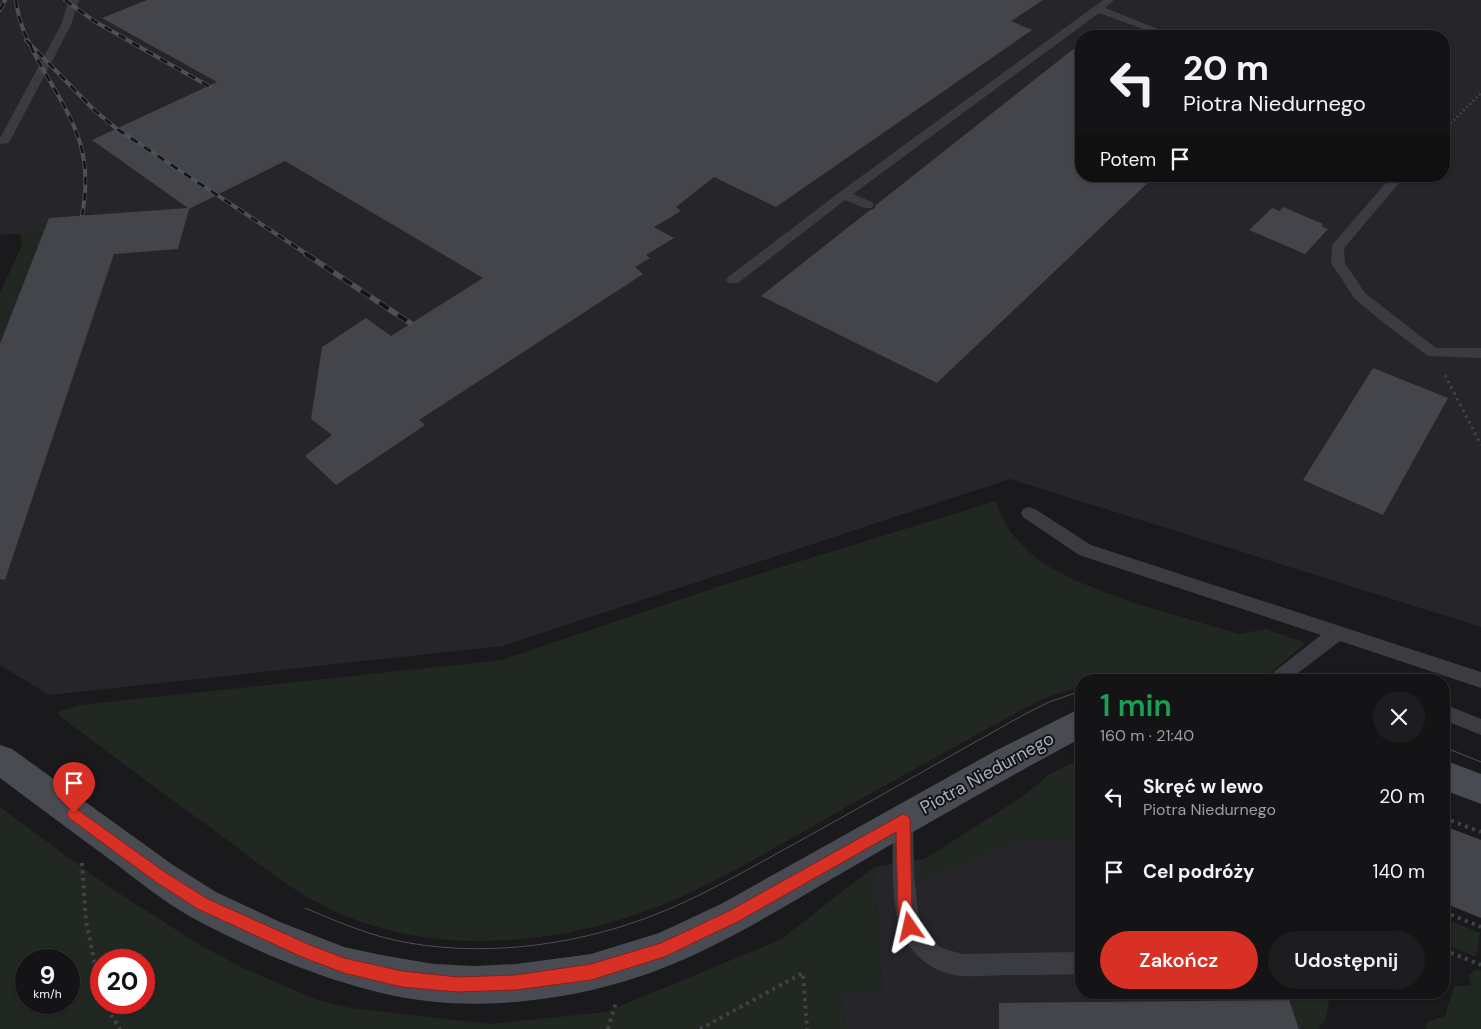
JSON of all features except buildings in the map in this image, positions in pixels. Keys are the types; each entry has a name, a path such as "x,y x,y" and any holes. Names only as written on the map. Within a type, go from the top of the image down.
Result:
{"street":[{"name":"Piotra Niedurnego","path":"0,759 154,872 203,904 292,946 344,965 402,979 458,985 516,983 591,972 664,950 734,916 1030,748 1075,725"},
{"path":"1450,777 1481,789"}],"lane":[{"path":"4,141 66,25 74,0"},
{"path":"733,280 844,194 1109,0"},
{"path":"1098,9 1155,30"},
{"path":"1394,182 1338,247 1338,263 1360,296 1388,320 1433,353 1481,353"},
{"path":"844,194 868,205"},
{"path":"1029,513 1085,550 1481,680"},
{"path":"1284,674 1337,633"},
{"path":"1450,714 1481,726"},
{"path":"903,820 905,911 910,927 921,946 944,962 961,965 1075,963"}],"path":[{"path":"1450,124 1481,93"},
{"path":"1433,353 1481,445"},
{"path":"1450,820 1481,832"},
{"path":"81,860 86,921 92,949"},
{"path":"1450,914 1481,927"},
{"path":"1450,953 1481,966"},
{"path":"700,1029 803,973 807,1029"},
{"path":"608,1029 617,999"},
{"path":"111,1014 120,1029"}],"shaded area":[{"path":"0,0 1481,0 1481,627 1010,479 503,646 49,695 0,665 0,336 43,232 0,235"},
{"path":"44,232 0,336 0,293 22,245 20,233"},
{"path":"996,501 1011,533 1027,550 1044,564 1074,580 1128,601 1239,634 1266,629 1306,643 1269,674 1075,674 1075,688 1045,698 1021,710 747,864 685,895 624,918 583,929 541,937 498,941 455,940 412,935 371,925 332,910 302,894 260,865 62,718 58,712 79,705 502,660 720,586"},
{"path":"1075,761 1075,999 1289,999 1299,1029 845,1029 842,994 882,992 874,867 925,859 1022,797 1049,775"},
{"path":"1075,761 1075,839 1020,841 913,884 912,878 925,859 1022,797 1049,775"},
{"path":"0,807 106,885 200,945 243,968 317,1000 350,1008 489,1024 606,1012 780,940 874,867 882,993 842,994 845,1029 0,1029"},
{"path":"1450,920 1480,933 1476,957 1450,946"},
{"path":"1477,969 1481,971 1481,1029 1428,1029 1425,1027 1429,1021 1445,1016 1454,986 1471,986 1468,975"},
{"path":"1330,999 1325,1022 1319,1025 1320,1029 1299,1029 1289,1000"}],"tram line":[{"path":"305,908 371,934 425,945 490,949 555,942 587,936 649,917 705,892 825,827 1025,714 1049,702 1075,693"},
{"path":"1450,749 1481,762"}],"railway":[{"path":"0,10 5,0"},
{"path":"16,0 20,19 29,43"},
{"path":"65,0 94,21 210,87"},
{"path":"26,40 29,43"},
{"path":"29,43 94,110 117,129 308,255"},
{"path":"29,43 64,106 79,139 85,174 82,215"},
{"path":"306,254 410,323"}],"route":[{"path":"74,813 161,877 203,904 307,952 344,965 402,979 458,985 516,983 591,972 664,950 734,916 903,820 905,911 910,927"}]}
